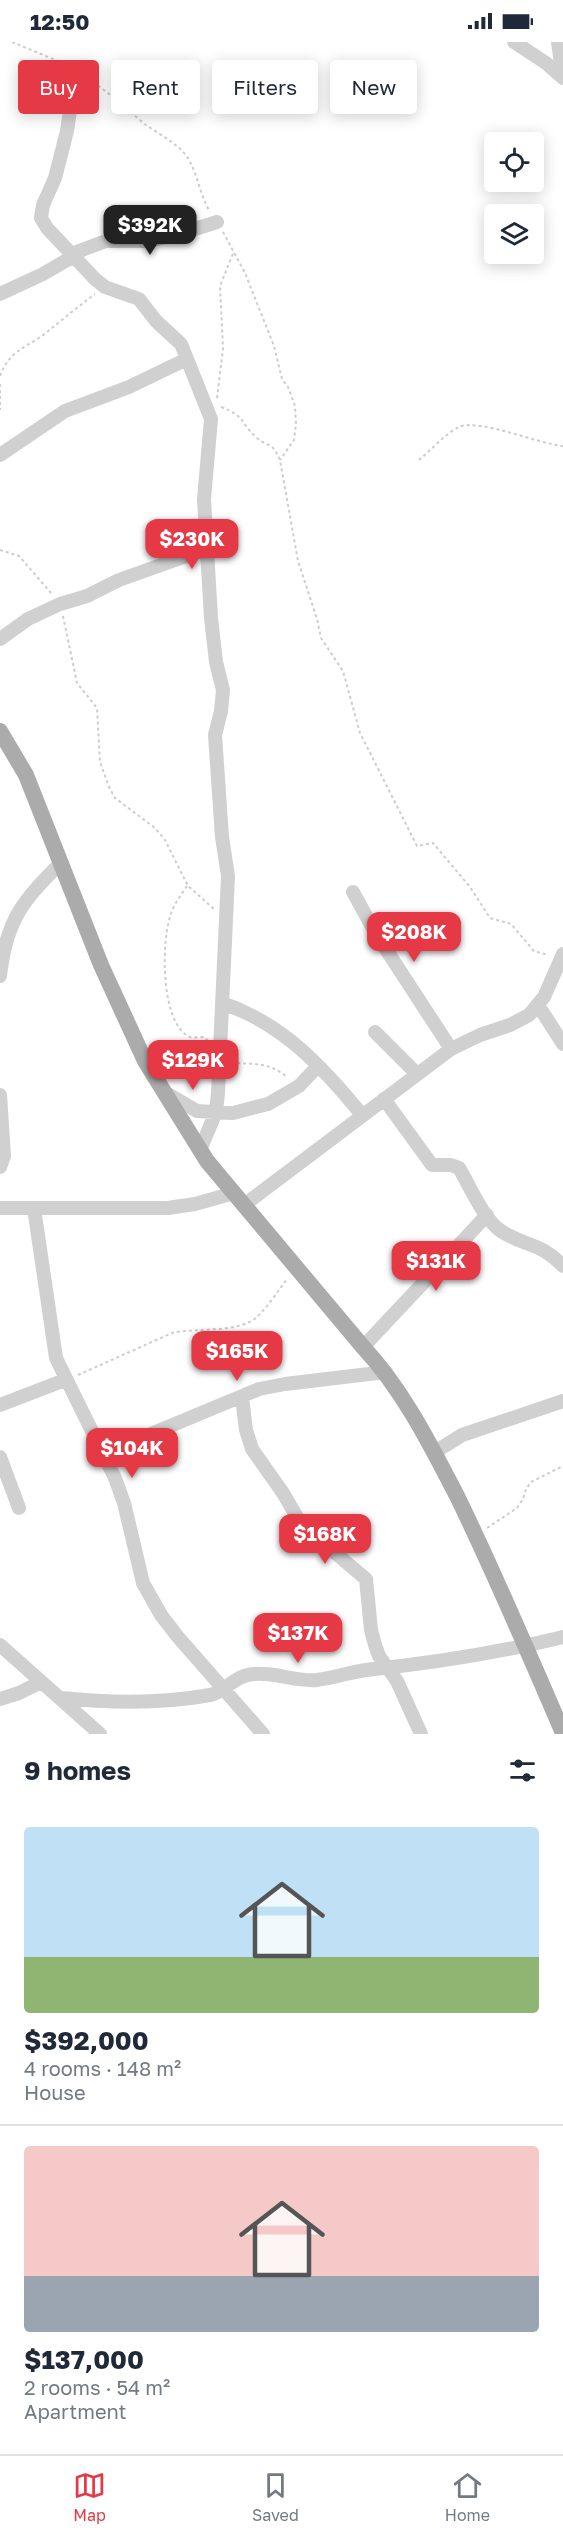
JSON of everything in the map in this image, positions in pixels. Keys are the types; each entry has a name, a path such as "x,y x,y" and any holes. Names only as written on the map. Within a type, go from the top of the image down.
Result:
{"main road":[{"path":"0,731 26,775 101,965 145,1062 200,1150 386,1372 435,1452 476,1535 563,1733"}],"street":[{"path":"514,42 546,63 563,78"},
{"path":"558,42 563,78"},
{"path":"70,114 55,178 43,205 41,218 47,228 105,286 139,299 156,321 181,345 211,419 204,499 216,662 223,690 215,735 222,837 228,876 216,1112 200,1150"},
{"path":"0,294 43,274 73,255 106,241 147,241 199,229 217,222"},
{"path":"0,455 65,411 129,387 187,359"},
{"path":"0,639 28,619 60,604 87,596 119,580 206,549"},
{"path":"0,976 9,933 24,901 61,863"},
{"path":"353,892 376,934 451,1049"},
{"path":"0,1208 168,1208 239,1199 362,1115 451,1049 520,1020 538,1005 563,955"},
{"path":"222,1003 265,1021 294,1042 335,1082 362,1115"},
{"path":"538,1005 563,1044"},
{"path":"375,1032 417,1074"},
{"path":"164,1092 190,1108 233,1113 268,1104 299,1086 318,1066"},
{"path":"0,1095 4,1156 0,1167"},
{"path":"384,1099 432,1165 452,1165 459,1168 487,1215 500,1230 540,1246 550,1252 563,1266"},
{"path":"34,1208 56,1359 103,1454 124,1503 143,1583 161,1614 263,1734"},
{"path":"363,1347 487,1215"},
{"path":"103,1454 259,1389 386,1372"},
{"path":"0,1405 65,1380"},
{"path":"242,1397 246,1430 252,1449 283,1492 296,1516 366,1580 373,1637 379,1656 397,1682 421,1734"},
{"path":"435,1452 462,1436 563,1401"},
{"path":"0,1457 19,1508"},
{"path":"61,1698 140,1702 209,1695 232,1681 252,1674 272,1674 293,1680 318,1680 364,1670 458,1660 563,1637"},
{"path":"0,1645 100,1734"},
{"path":"0,1700 19,1694 41,1682"}],"path":[{"path":"234,251 220,286 223,349 215,405 242,417 260,440 274,447 280,460 302,577 311,598 321,638 343,671 364,742 417,846 433,843 470,887 490,918 512,924 534,951 563,955"},
{"path":"0,376 5,363 16,351 45,334 105,286"},
{"path":"0,384 0,411"},
{"path":"419,460 460,426 471,424 516,434 543,444 563,446"},
{"path":"0,550 18,556 60,604 77,683 97,708 100,762 115,798 160,834 188,886 226,919"},
{"path":"188,886 171,914 163,962 166,989 182,1031 192,1038 204,1037 219,1057 227,1063 260,1063 272,1067 299,1086"},
{"path":"65,1380 172,1333 188,1329 233,1328 248,1324 257,1317 296,1267"},
{"path":"476,1535 504,1519 517,1508 531,1482 563,1466"}]}
